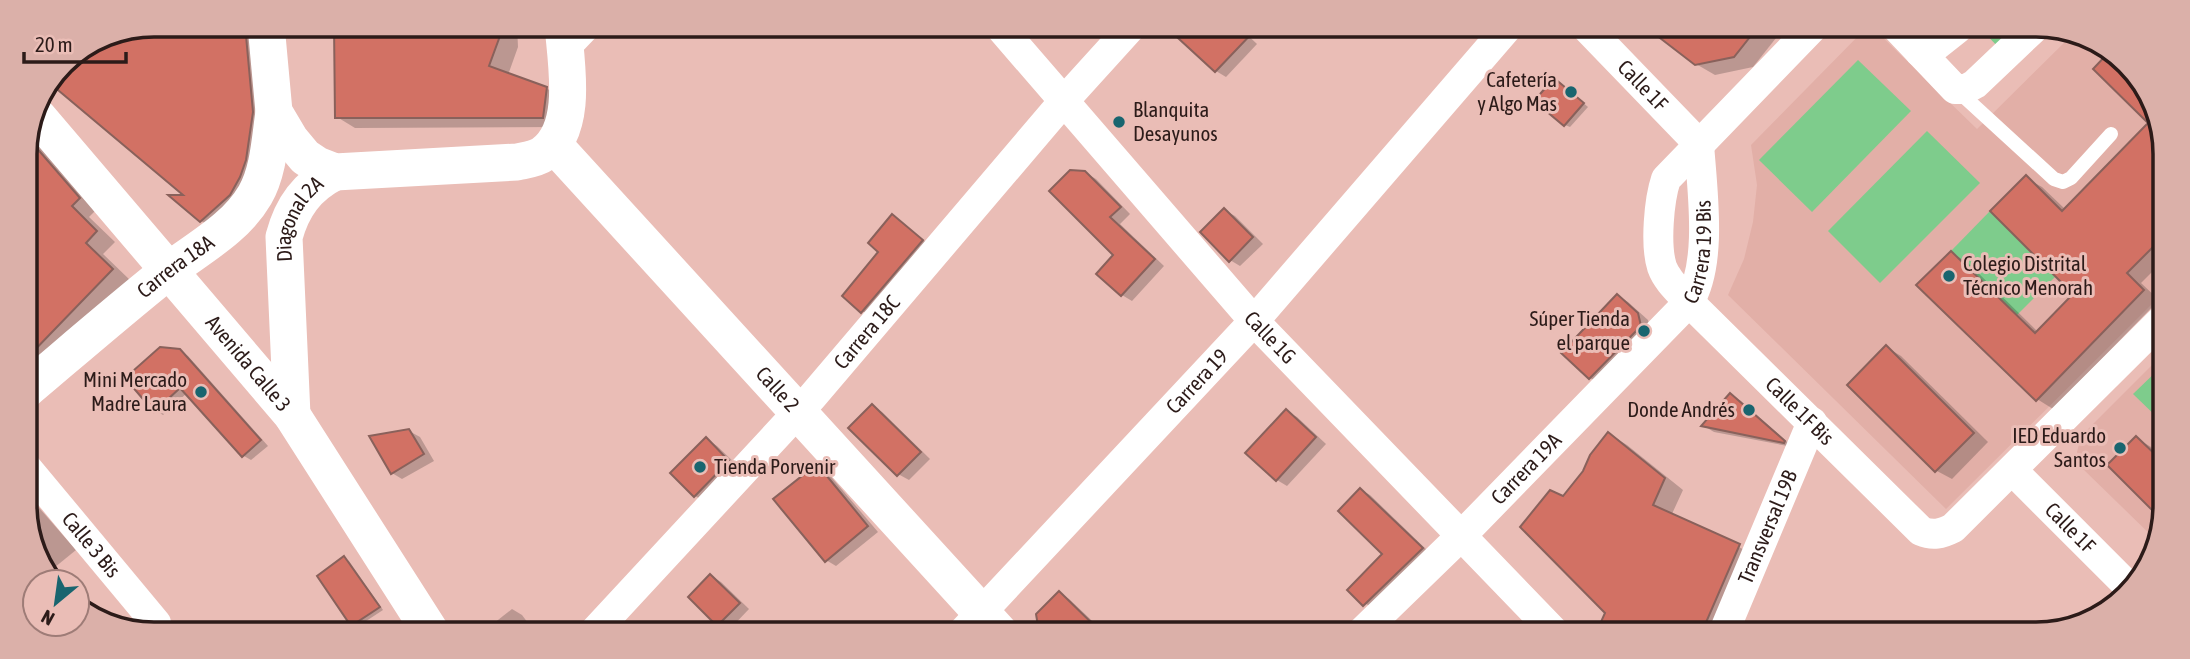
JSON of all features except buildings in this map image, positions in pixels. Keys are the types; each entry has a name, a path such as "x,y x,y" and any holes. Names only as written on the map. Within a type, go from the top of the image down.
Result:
{"street":[{"name":"Diagonal 2A","path":"267,37 274,111 290,139 305,157 335,172"},
{"path":"335,172 517,162 540,156 554,145 562,128 568,102 572,37"},
{"name":"Calle 1G","path":"1008,37 1254,321 1544,622"},
{"name":"Carrera 18C","path":"603,622 798,412 1063,102 1122,37"},
{"name":"Carrera 19","path":"983,622 1254,321 1498,37"},
{"name":"Calle 1F","path":"1596,37 1699,144"},
{"name":"Carrera 19 Bis","path":"1699,144 1703,208 1702,266 1697,288 1689,302 1670,282 1662,268 1659,205 1666,179 1699,144 1803,37"},
{"path":"1906,37 1955,89 1966,89 1975,84 2025,37"},
{"path":"1920,52 1933,48 1947,37"},
{"name":"Carrera 18A","path":"37,381 168,271 220,234 242,214 256,193 268,152 274,111"},
{"name":"Avenida Calle 3","path":"42,122 292,415 424,622"},
{"name":"Calle 2","path":"554,145 798,412 977,622"},
{"name":"Diagonal 2A","path":"292,415 284,237 288,222 308,189 335,172"},
{"name":"Calle 1F Bis","path":"1689,302 1921,531 1930,535 1953,528 2012,470"},
{"name":"Carrera 19A","path":"1372,622 1460,537 1689,302"},
{"path":"2012,470 2153,329"},
{"name":"Transversal 19B","path":"1728,622 1812,422"},
{"name":"Calle 1F","path":"2012,470 2124,582"},
{"name":"Calle 3 Bis","path":"37,481 148,622"}],"lane":[{"path":"1955,89 2054,179 2063,182 2071,178 2111,134"}],"shaded area":[{"name":"Colegio Distrital Técnico Menorah","path":"1857,37 1882,37 1977,129 2066,41 2081,46 2095,52 2119,71 2134,89 2147,116 2153,154 2153,303 1946,509 1728,295 1744,259 1753,222 1757,185 1751,145"},
{"name":"IED Eduardo Santos","path":"2153,364 2153,505 2149,534 2082,468 2077,452 2081,436"}],"green space":[{"path":"1989,37 2013,37 2000,49"},
{"path":"1858,60 1911,111 1812,212 1759,160"},
{"path":"1927,131 1980,183 1880,283 1828,231"},
{"path":"1990,211 2055,277 2016,316 1951,251"},
{"path":"2153,375 2153,413 2133,394"}],"place":[{"name":"Cafetería y Algo Mas","path":"1571,92"},
{"name":"Blanquita Desayunos","path":"1119,122"},
{"name":"Colegio Distrital Técnico Menorah","path":"1949,276"},
{"name":"Súper Tienda el parque","path":"1644,331"},
{"name":"Mini Mercado Madre Laura","path":"201,392"},
{"name":"Donde Andrés","path":"1749,410"},
{"name":"IED Eduardo Santos","path":"2120,448"},
{"name":"Tienda Porvenir","path":"700,467"}]}
